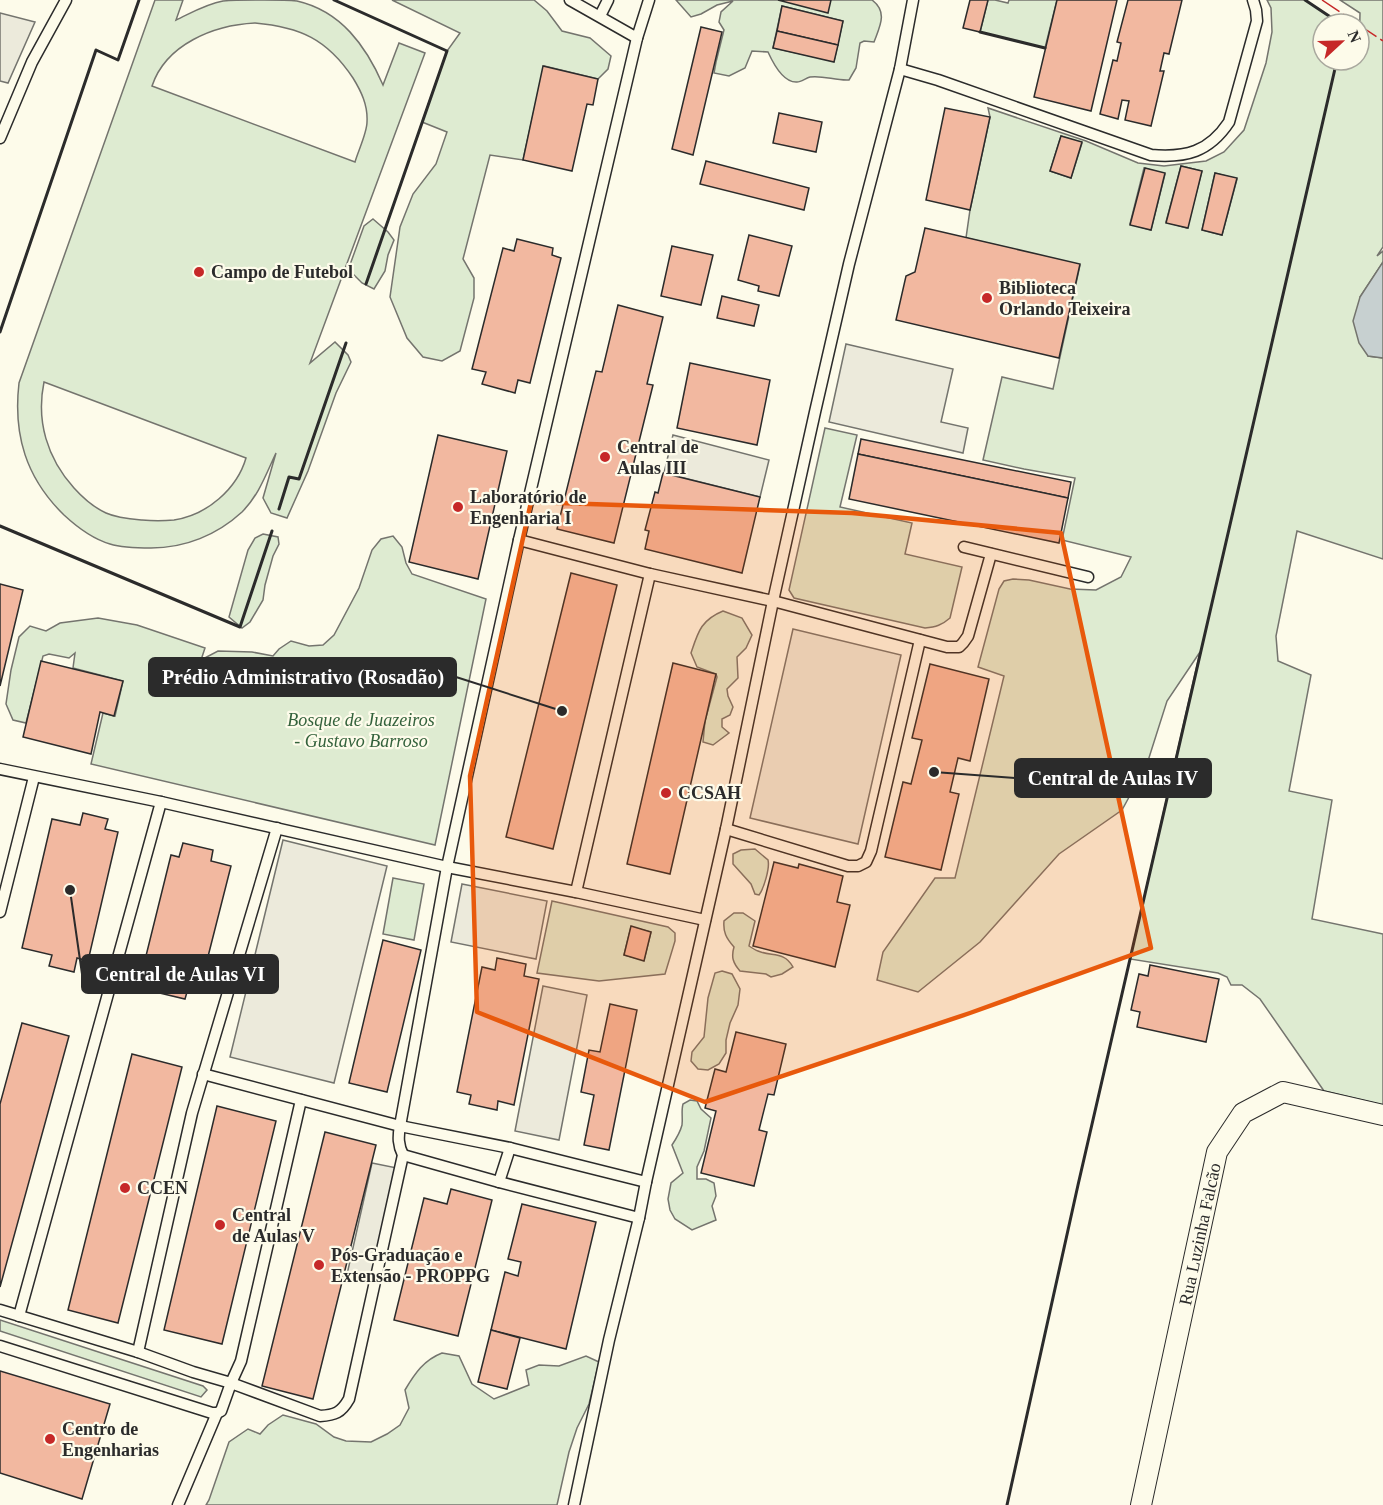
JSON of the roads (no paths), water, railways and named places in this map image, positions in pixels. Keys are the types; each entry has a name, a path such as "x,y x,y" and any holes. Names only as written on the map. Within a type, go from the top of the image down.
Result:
{"street":[{"name":"Rua Luzinha Falcão","path":"1141,1505 1217,1152 1243,1113 1282,1092 1383,1115"}],"lane":[{"path":"0,138 32,62 66,0"},
{"path":"570,0 637,38"},
{"path":"600,16 608,0"},
{"path":"0,1310 138,1352 320,1416 333,1415 344,1408 349,1399 403,1155 399,1147 398,1136 447,867 519,540 637,38 649,0"},
{"path":"574,1505 609,1340 639,1218 726,829 815,412 849,264 900,69 913,0"},
{"path":"900,69 938,80 1151,155 1168,157 1182,155 1207,147 1229,122 1257,21 1253,0"},
{"path":"519,540 953,647 959,646 968,636 991,554"},
{"path":"964,547 1088,577"},
{"path":"576,892 650,574"},
{"path":"726,829 848,866 858,866 866,862 871,851 920,640"},
{"path":"0,770 161,802 447,867 705,920"},
{"path":"0,912 34,777"},
{"path":"19,1316 161,802"},
{"path":"138,1352 192,1113 277,828"},
{"path":"204,1074 400,1126 510,1148 646,1182"},
{"path":"178,1505 217,1413 221,1411 241,1360 301,1100"},
{"path":"499,1182 510,1148"},
{"path":"403,1155 639,1218"},
{"path":"0,1346 217,1413"}],"place":[{"name":"Campo de Futebol","path":"199,272"},
{"name":"Biblioteca Orlando Teixeira","path":"987,298"},
{"name":"Central de Aulas III","path":"605,457"},
{"name":"Laboratório de Engenharia I","path":"458,507"},
{"name":"Prédio Administrativo (Rosadão)","path":"562,711"},
{"name":"Central de Aulas IV","path":"934,772"},
{"name":"CCSAH","path":"666,793"},
{"name":"Central de Aulas VI","path":"70,890"},
{"name":"CCEN","path":"125,1188"},
{"name":"Central de Aulas V","path":"220,1225"},
{"name":"Pós-Graduação e Extensão - PROPPG","path":"319,1265"},
{"name":"Centro de Engenharias","path":"50,1439"}],"park label":[{"name":"Bosque de Juazeiros - Gustavo Barroso","path":"361,730"}]}
